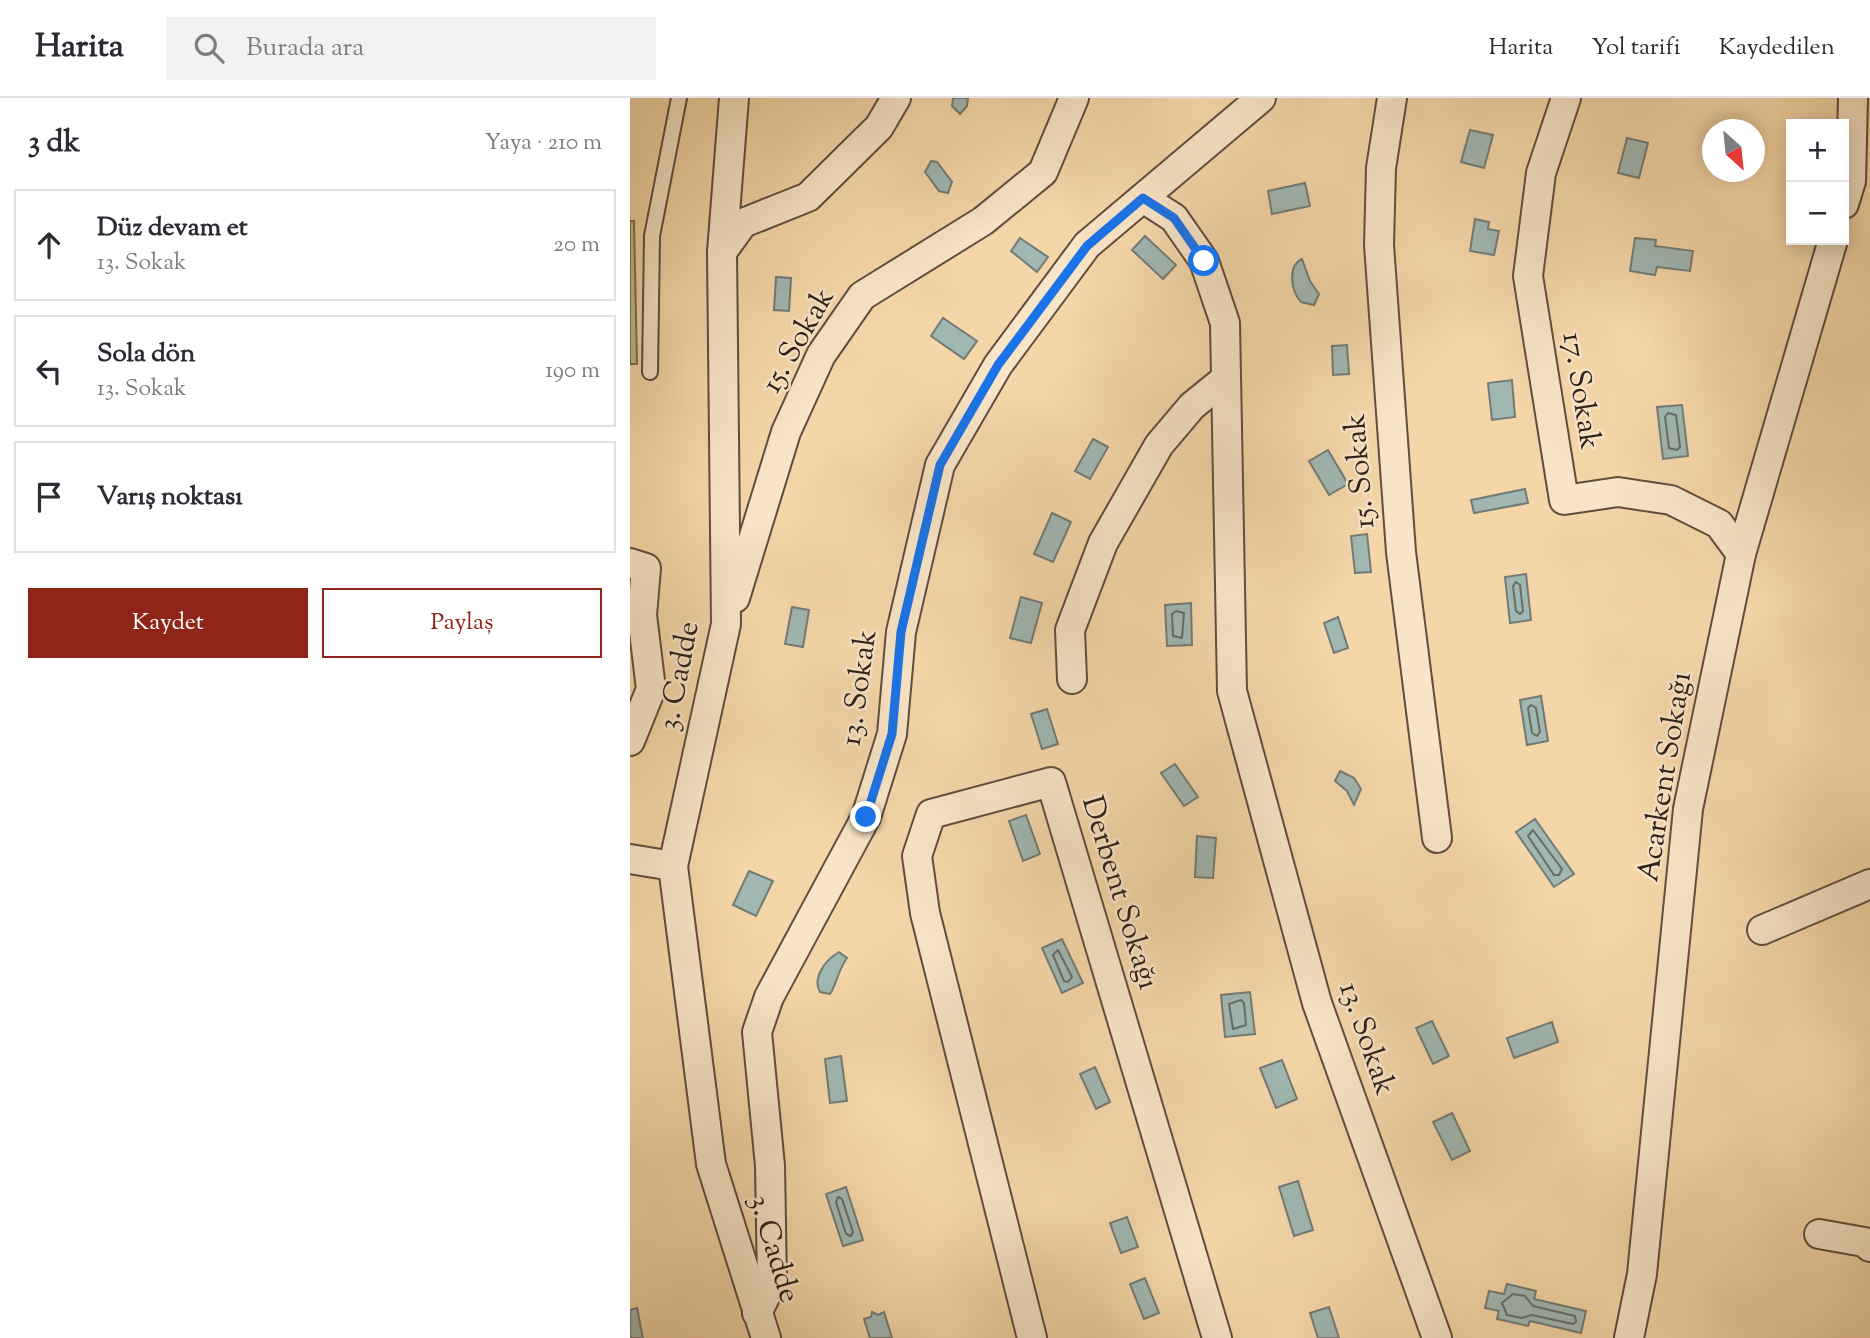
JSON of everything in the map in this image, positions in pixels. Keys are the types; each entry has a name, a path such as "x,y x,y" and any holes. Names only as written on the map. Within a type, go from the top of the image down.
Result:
{"street":[{"name":"3. Cadde","path":"734,98 722,251 726,624 673,866 711,1164 762,1326"},
{"path":"722,251 743,223 807,197 879,127 896,98"},
{"name":"15. Sokak","path":"726,624 786,432 821,355 862,296 983,221 1043,172 1074,98"},
{"name":"13. Sokak","path":"762,1326 772,1283 770,1167 757,1032 769,997 866,817 892,734 901,632 940,465 998,365 1087,246 1261,98"},
{"name":"15. Sokak","path":"1391,98 1381,168 1380,258 1401,552 1437,838"},
{"name":"17. Sokak","path":"1566,98 1541,173 1528,276 1564,500 1618,492 1671,500 1719,524 1741,554"},
{"path":"1849,188 1853,98"},
{"name":"13. Sokak","path":"1143,198 1174,218 1204,261 1225,323 1232,691 1317,1003 1437,1338"},
{"name":"Acarkent Sokağı","path":"1629,1338 1642,1274 1688,809 1741,554 1832,245"},
{"path":"1072,679 1070,630 1103,543 1159,445 1192,406 1224,380"},
{"path":"630,564 646,568 642,615 651,689 630,741"},
{"name":"Derbent Sokağı","path":"1032,1338 925,913 917,856 931,814 1051,782 1217,1338"},
{"path":"630,859 673,866"},
{"path":"1762,930 1870,884"},
{"path":"1819,1234 1864,1242 1870,1247"}],"lane":[{"path":"650,372 652,236 679,98"}],"shaded area":[{"path":"630,221 634,221 637,364 630,364"}],"water":[{"path":"953,98 968,98 967,106 960,114 952,106"},
{"path":"1470,130 1493,135 1484,168 1461,162"},
{"path":"1627,138 1648,143 1639,178 1618,173"},
{"path":"931,161 937,162 952,182 948,193 939,191 925,172"},
{"path":"1305,183 1310,206 1272,214 1268,191"},
{"path":"1475,219 1489,222 1488,229 1499,231 1494,255 1470,251"},
{"path":"1145,236 1176,265 1163,279 1132,250"},
{"path":"1020,238 1048,257 1037,272 1011,251"},
{"path":"1635,238 1656,240 1655,246 1693,251 1690,271 1657,267 1655,275 1630,271"},
{"path":"1302,259 1310,281 1319,294 1314,305 1301,302 1293,285 1294,267"},
{"path":"776,277 791,278 789,311 774,310"},
{"path":"943,318 977,341 964,359 931,336"},
{"path":"1347,345 1349,374 1333,375 1332,346"},
{"path":"1512,380 1515,417 1492,420 1488,383"},
{"path":"1682,405 1688,456 1663,459 1657,407"},
{"path":"1093,439 1108,447 1090,479 1075,471"},
{"path":"1328,450 1348,484 1329,495 1309,461"},
{"path":"1525,489 1528,503 1474,513 1471,500"},
{"path":"1052,513 1071,522 1053,562 1034,554"},
{"path":"1367,534 1371,572 1355,573 1351,536"},
{"path":"1526,574 1531,620 1510,623 1505,577"},
{"path":"1021,597 1042,603 1031,643 1010,638"},
{"path":"1191,603 1192,645 1167,646 1165,605"},
{"path":"792,607 809,610 803,647 785,644"},
{"path":"1338,617 1348,648 1334,653 1324,623"},
{"path":"1541,696 1548,741 1527,745 1520,700"},
{"path":"1047,709 1058,744 1042,749 1031,714"},
{"path":"1175,764 1198,797 1184,806 1161,773"},
{"path":"1340,771 1354,778 1361,789 1354,805 1347,791 1335,781"},
{"path":"1026,815 1040,854 1023,861 1009,821"},
{"path":"1535,819 1574,874 1554,887 1516,832"},
{"path":"1197,836 1216,838 1213,878 1195,877"},
{"path":"749,871 773,881 756,916 733,905"},
{"path":"1062,939 1083,983 1062,993 1042,948"},
{"path":"839,952 847,958 832,991 830,994 820,992 818,981 821,970"},
{"path":"1250,992 1255,1034 1225,1037 1221,995"},
{"path":"1432,1021 1449,1056 1433,1064 1416,1028"},
{"path":"1552,1022 1558,1042 1514,1058 1507,1038"},
{"path":"841,1056 847,1101 830,1103 825,1059"},
{"path":"1282,1060 1297,1099 1276,1108 1260,1068"},
{"path":"1095,1067 1110,1102 1096,1109 1080,1074"},
{"path":"1452,1113 1470,1151 1452,1160 1433,1122"},
{"path":"1298,1181 1313,1230 1294,1236 1279,1187"},
{"path":"846,1187 863,1240 843,1246 826,1194"},
{"path":"1127,1217 1138,1247 1121,1253 1110,1223"},
{"path":"1145,1278 1159,1313 1144,1319 1130,1284"},
{"path":"1507,1284 1536,1291 1534,1299 1586,1311 1581,1333 1530,1321 1528,1326 1497,1319 1499,1311 1485,1308 1489,1291 1504,1294"},
{"path":"1329,1307 1339,1338 1318,1338 1310,1313"},
{"path":"637,1308 643,1338 630,1338 630,1310"},
{"path":"872,1312 878,1315 884,1312 892,1338 870,1338 864,1319 871,1317"}],"route":[{"path":"866,817 892,734 901,632 940,465 998,365 1087,246 1143,198 1174,218 1204,261"}]}
